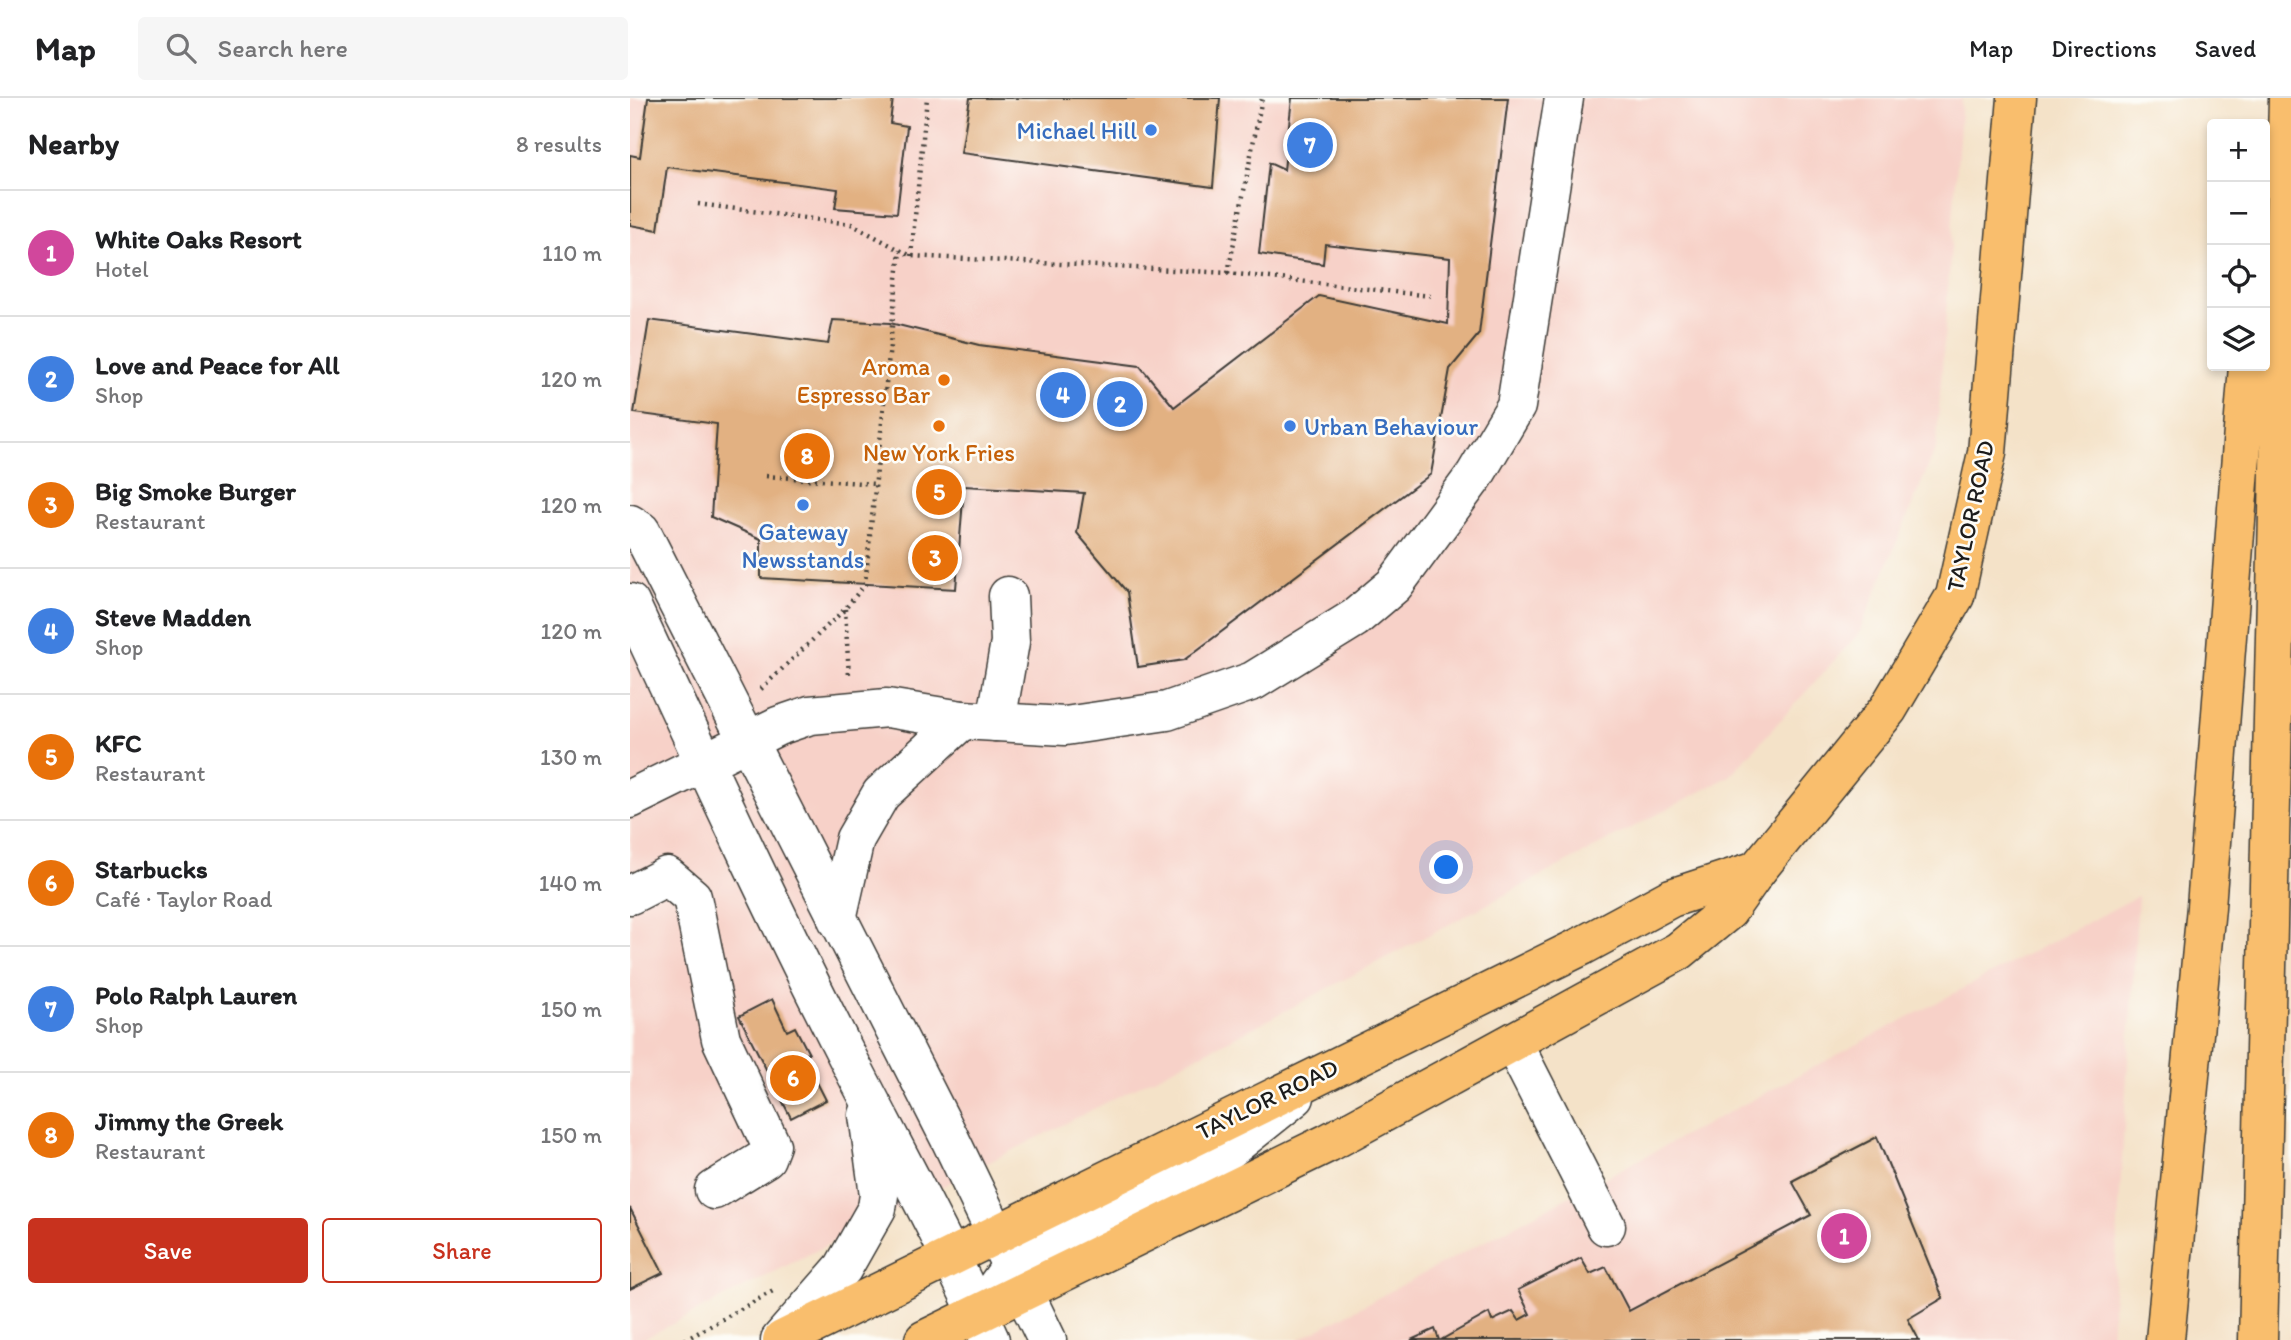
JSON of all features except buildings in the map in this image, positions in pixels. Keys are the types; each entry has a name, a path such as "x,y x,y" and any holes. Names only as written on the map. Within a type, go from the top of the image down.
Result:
{"main road":[{"name":"TAYLOR ROAD","path":"781,1340 951,1256 1011,1263 1328,1143 1679,951 1728,911 1757,870 1888,709 1955,596 1987,453 2017,98"},
{"path":"2268,119 2269,98"},
{"path":"2258,1340 2288,98"},
{"path":"2165,1340 2206,907 2248,371"},
{"name":"TAYLOR ROAD","path":"924,1340 984,1327 1011,1263 1332,1067 1582,946 1671,898 1757,870"}],"lane":[{"path":"630,799 747,741 810,715 851,709 887,708 979,721 1065,726 1167,710 1253,681 1355,618 1394,585 1475,475 1516,406 1564,98"},
{"path":"630,524 642,531 1011,1263 1046,1340"},
{"path":"837,919 855,839 881,794 979,721 1010,642 1008,596"},
{"path":"630,604 852,1066 924,1199 984,1327"},
{"path":"630,895 667,876 692,897 721,1040 771,1144 766,1158 714,1190"},
{"path":"1513,1043 1606,1226"},
{"path":"781,1340 843,1268 877,1208 879,1195 872,1127 852,1066"}],"path":[{"path":"911,256 927,98"},
{"path":"1228,274 1262,98"},
{"path":"698,204 851,224 911,256 1228,274 1430,296"},
{"path":"761,690 845,609 865,584 900,250"},
{"path":"766,476 875,484"},
{"path":"845,609 851,709"},
{"path":"685,1340 782,1286"}],"shaded area":[{"path":"630,98 1962,98 1936,448 1859,633 1730,776 1262,1023 641,1340 630,1340"},
{"path":"2138,896 2111,1340 1298,1340"}],"place":[{"name":"Michael Hill","path":"1151,130"},
{"name":"Polo Ralph Lauren","path":"1310,145"},
{"name":"Aroma Espresso Bar","path":"944,380"},
{"name":"Steve Madden","path":"1063,395"},
{"name":"Love and Peace for All","path":"1120,404"},
{"name":"New York Fries","path":"939,426"},
{"name":"Urban Behaviour","path":"1290,426"},
{"name":"Jimmy the Greek","path":"807,456"},
{"name":"KFC","path":"939,492"},
{"name":"Gateway Newsstands","path":"803,505"},
{"name":"Big Smoke Burger","path":"935,558"},
{"name":"Starbucks","path":"793,1078"},
{"name":"White Oaks Resort","path":"1844,1236"}]}
